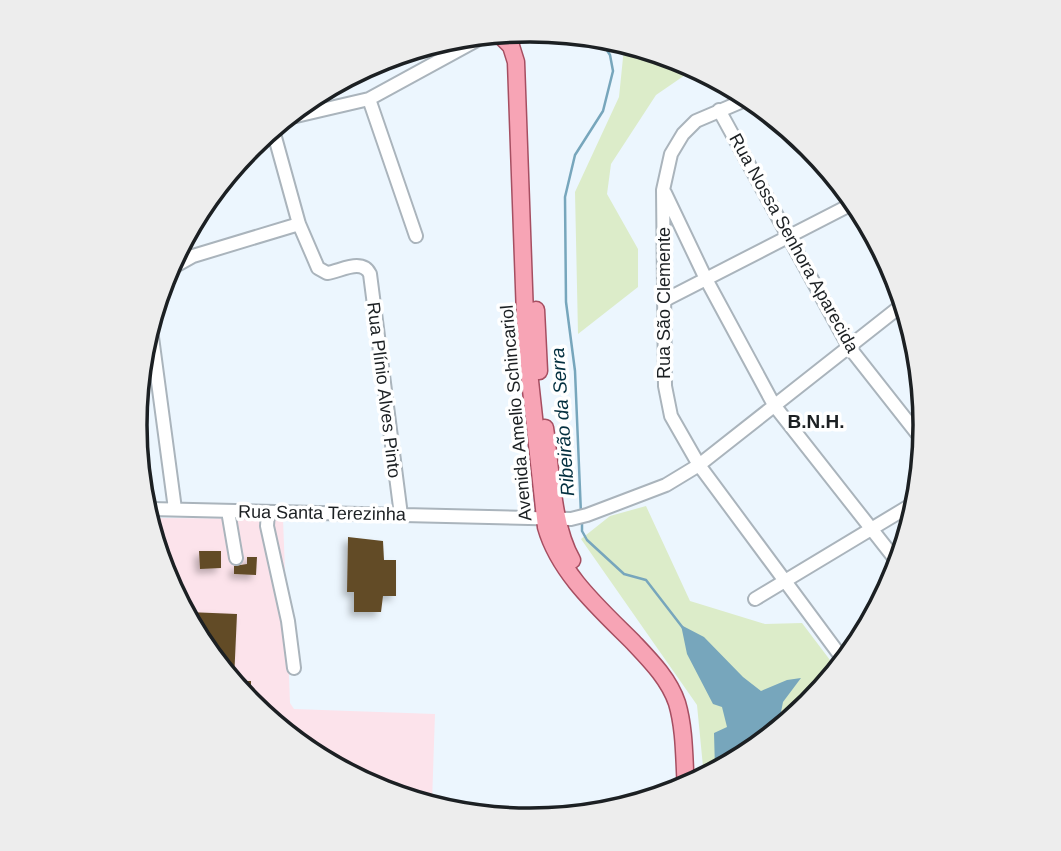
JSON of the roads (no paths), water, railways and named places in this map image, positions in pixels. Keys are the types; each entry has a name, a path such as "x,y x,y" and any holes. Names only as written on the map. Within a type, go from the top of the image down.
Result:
{"main road":[{"name":"Avenida Amelio Schincariol","path":"520,42 527,60 538,361 568,552 584,577 664,660 678,681 687,708 693,772"},
{"name":"Avenida Amelio Schincariol","path":"508,43 516,62 526,344 564,520 556,550 579,585 664,677 676,702 685,776"}],"street":[{"path":"308,113 369,99 463,48"},
{"path":"369,99 416,236"},
{"name":"Rua São Clemente","path":"738,103 696,121 682,134 671,154 663,190 665,386 671,416 699,465 839,654"},
{"name":"Rua Nossa Senhora Aparecida","path":"719,110 849,347 914,429"},
{"path":"185,261 299,224 275,139"},
{"path":"663,190 706,279 774,405 892,555"},
{"path":"665,300 846,207"},
{"name":"Rua Plínio Alves Pinto","path":"299,224 321,271 327,273 364,266 370,274 401,515"},
{"name":"Rua Santa Terezinha","path":"156,509 564,520 666,485 699,465 896,310"},
{"path":"154,351 175,509"},
{"path":"755,599 905,508"},
{"path":"228,511 236,558"},
{"path":"268,512 267,526 290,632 294,668"}],"water":[{"path":"681,625 704,637 743,677 761,691 787,680 801,678 783,702 780,716 744,744 715,762 714,733 727,727 722,707 713,704 687,654"}],"waterway":[{"name":"Ribeirão da Serra","path":"581,514 575,371 566,302 565,197 575,155 603,111 613,71 606,49"},
{"name":"Ribeirão da Serra","path":"582,520 582,531 587,540 624,574 646,580 683,628"}],"district":[{"name":"B.N.H.","path":"816,421"}]}
